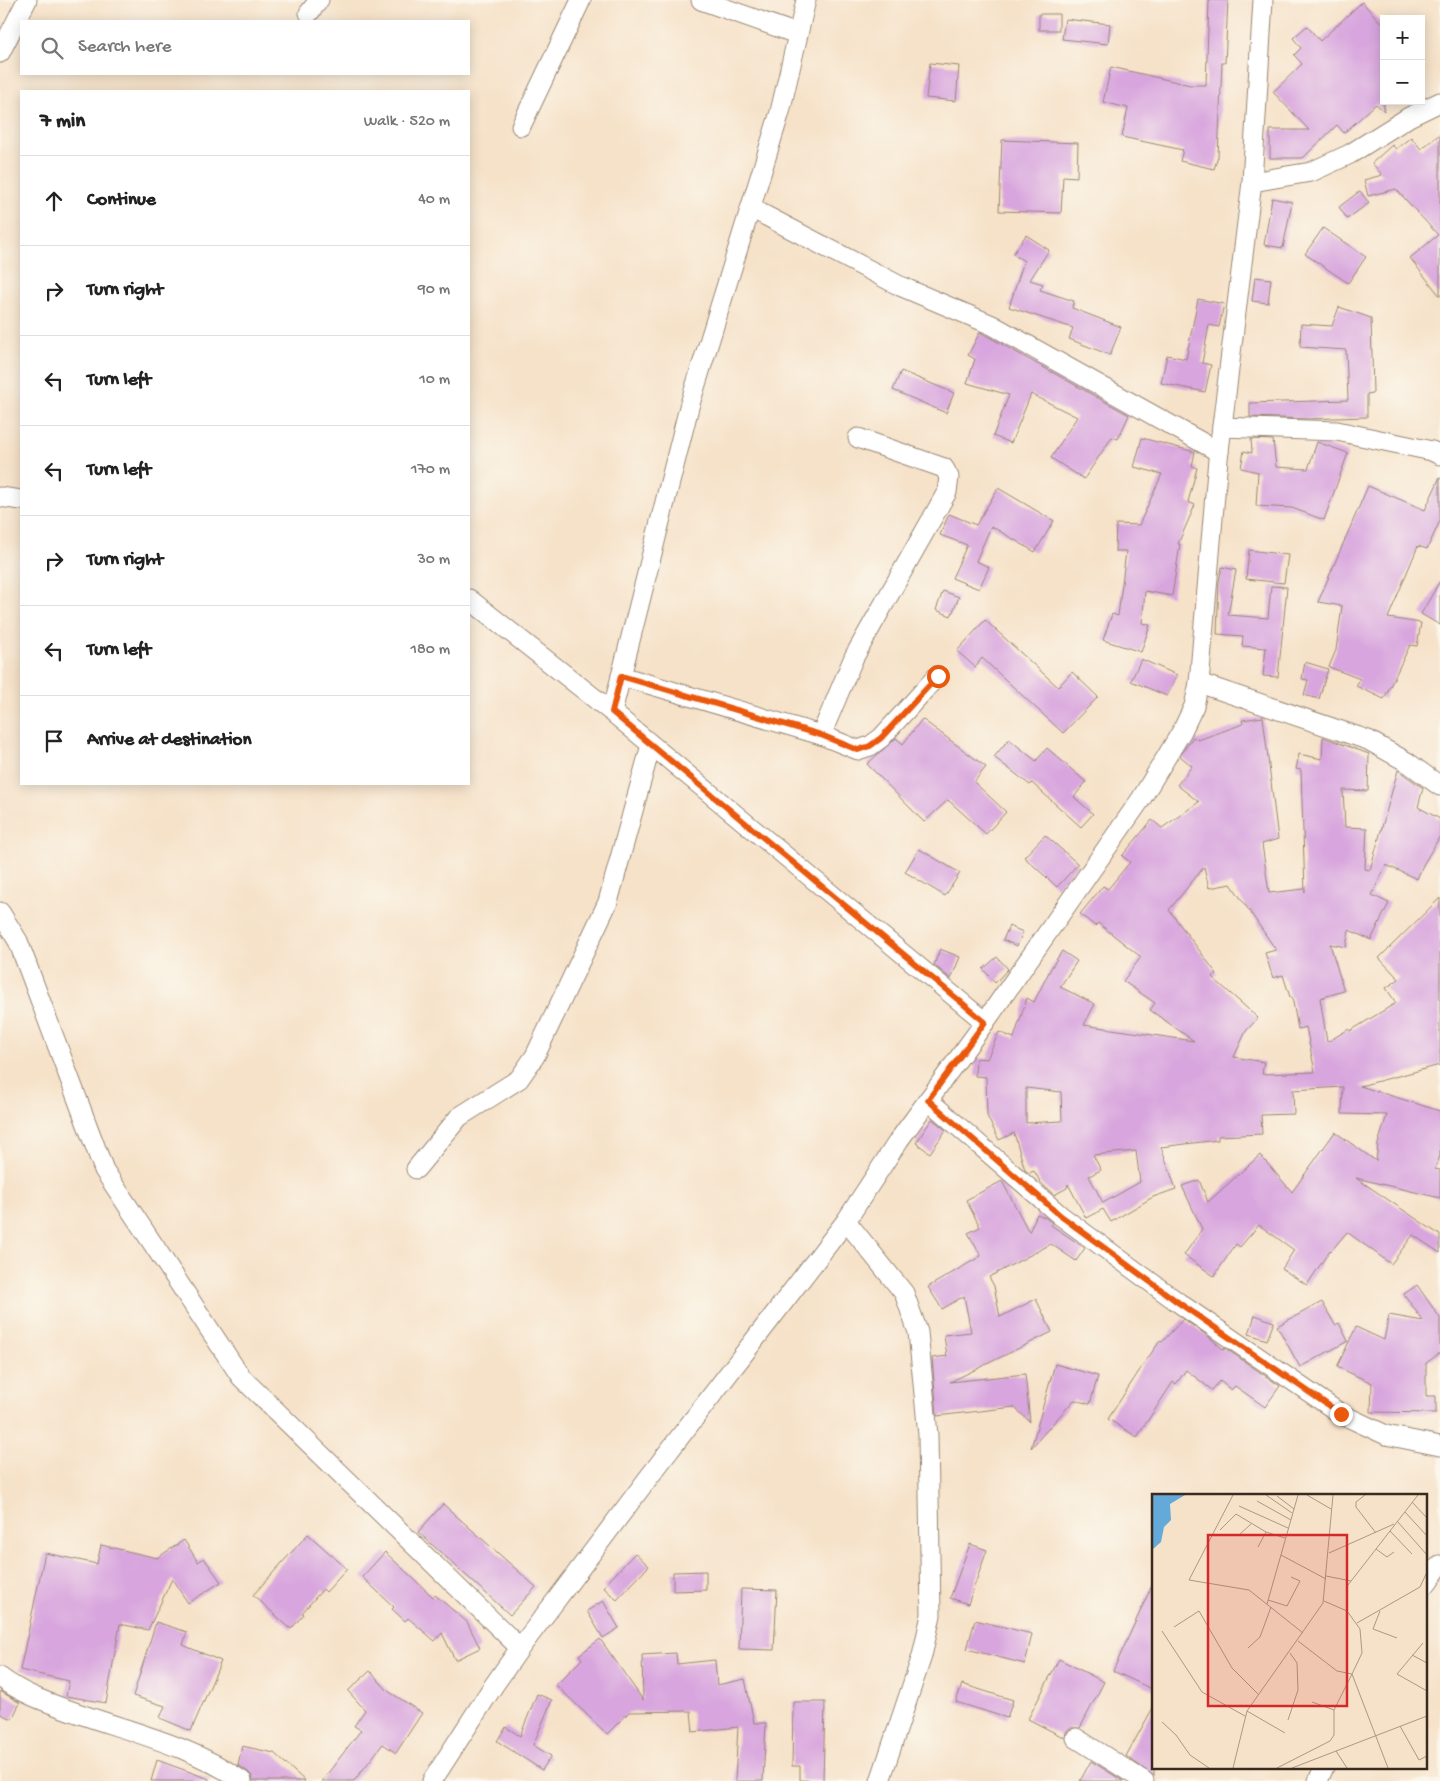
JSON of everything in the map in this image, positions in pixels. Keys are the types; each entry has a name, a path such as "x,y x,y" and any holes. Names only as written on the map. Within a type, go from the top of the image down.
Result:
{"street":[{"path":"0,53 27,0"},
{"path":"520,126 581,0"},
{"path":"701,0 797,34"},
{"path":"612,712 689,407 780,112 806,0"},
{"path":"432,1781 520,1648 846,1221 899,1140 985,1022 1141,799 1182,731 1194,706 1199,684 1219,452 1252,182 1263,0"},
{"path":"1252,182 1311,172 1350,154 1409,117 1440,102"},
{"path":"751,208 900,286 992,325 1219,452"},
{"path":"1222,427 1337,431 1440,455"},
{"path":"821,735 854,657 947,492 949,477 944,468 858,438"},
{"path":"0,497 20,500"},
{"path":"470,600 612,712 985,1022"},
{"path":"621,676 821,735 858,750 870,746 881,738 938,676"},
{"path":"1199,684 1368,740 1407,762 1440,786"},
{"path":"416,1169 459,1117 519,1079 536,1056 608,902 651,744"},
{"path":"0,912 18,941 104,1170 242,1377 520,1648"},
{"path":"928,1100 1061,1216 1179,1303 1341,1414 1386,1435 1440,1446"},
{"path":"846,1221 904,1293 918,1332 928,1435 931,1615 922,1656 880,1781"},
{"path":"1428,1581 1440,1564"},
{"path":"0,1677 41,1700 195,1753 242,1781"},
{"path":"1076,1738 1144,1781"},
{"path":"1318,1781 1324,1768"}],"building":[{"path":"1209,0 1228,0 1225,63 1222,63 1218,157 1214,169 1180,161 1183,150 1122,137 1128,108 1103,102 1111,67 1190,85 1206,85"},
{"path":"1362,2 1380,22 1380,105 1384,105 1384,111 1376,104 1344,133 1337,125 1303,158 1270,158 1270,130 1309,130 1273,92 1302,64 1294,55 1301,48 1293,38 1307,26 1320,41"},
{"path":"1039,14 1059,14 1059,30 1039,30"},
{"path":"1065,19 1110,24 1108,44 1062,39"},
{"path":"930,63 959,66 956,101 926,98"},
{"path":"1440,134 1440,296 1410,258 1438,235 1396,189 1368,196 1364,180 1382,175 1372,163 1392,145 1396,149 1411,137 1421,149"},
{"path":"1002,140 1078,143 1077,177 1063,176 1061,213 999,211"},
{"path":"1360,191 1369,203 1347,219 1339,207"},
{"path":"1272,198 1292,202 1283,248 1264,245"},
{"path":"1323,228 1366,257 1348,283 1305,254"},
{"path":"1026,235 1049,250 1030,280 1043,284 1040,290 1074,301 1072,308 1121,327 1110,355 1069,339 1073,328 1009,307 1024,261 1013,254"},
{"path":"1255,277 1271,279 1268,303 1252,301"},
{"path":"1198,299 1224,304 1219,327 1209,325 1202,363 1211,365 1205,392 1161,383 1167,355 1186,359"},
{"path":"1339,307 1371,318 1373,393 1367,394 1367,417 1306,419 1250,417 1250,403 1348,400 1346,350 1300,347 1301,324 1332,326"},
{"path":"980,332 1129,415 1118,439 1112,437 1084,479 1051,458 1077,417 1031,394 1011,443 993,436 1009,395 967,383 975,359 968,355"},
{"path":"901,371 954,393 946,413 893,390"},
{"path":"1142,438 1195,452 1192,466 1197,468 1188,502 1195,505 1178,544 1180,544 1172,596 1145,591 1142,623 1150,625 1141,652 1103,640 1112,614 1118,616 1126,551 1115,551 1116,524 1139,525 1162,474 1134,467"},
{"path":"1251,439 1273,440 1276,467 1308,469 1317,442 1348,453 1324,520 1292,508 1256,506 1258,472 1241,468 1244,451 1252,453"},
{"path":"1440,477 1440,521 1427,549 1418,546 1388,618 1421,623 1417,646 1410,645 1384,699 1356,686 1360,679 1329,667 1336,650 1342,606 1318,602 1368,486 1425,510"},
{"path":"998,488 1054,521 1035,552 991,526 976,561 989,567 979,589 952,578 967,545 940,535 949,514 976,525"},
{"path":"1249,550 1288,555 1284,583 1246,579"},
{"path":"1222,567 1236,570 1228,615 1268,618 1271,586 1287,587 1278,677 1263,676 1266,648 1242,646 1243,636 1217,634 1219,582"},
{"path":"1440,581 1440,625 1421,614"},
{"path":"943,591 959,597 951,616 936,610"},
{"path":"985,620 1058,687 1072,672 1098,697 1063,733 982,658 975,667 957,651"},
{"path":"1141,659 1177,675 1167,696 1131,681"},
{"path":"1305,662 1328,669 1319,699 1304,695 1308,680 1302,679"},
{"path":"1263,717 1278,839 1262,844 1269,893 1304,889 1305,892 1301,770 1296,769 1299,754 1322,759 1323,737 1369,754 1368,791 1343,790 1345,827 1367,828 1365,869 1370,870 1398,770 1423,788 1418,807 1440,819 1440,836 1417,879 1386,865 1372,895 1389,903 1371,940 1349,930 1346,947 1330,944 1344,991 1320,998 1327,1042 1349,1029 1350,1031 1396,1003 1386,988 1399,979 1379,958 1440,898 1440,1065 1360,1086 1440,1111 1440,1156 1435,1169 1440,1170 1440,1198 1356,1178 1440,1235 1440,1253 1413,1235 1391,1264 1347,1232 1330,1250 1307,1285 1282,1269 1294,1250 1259,1225 1240,1247 1236,1244 1214,1276 1184,1255 1202,1229 1182,1186 1199,1180 1208,1202 1260,1155 1292,1192 1335,1132 1376,1161 1378,1144 1387,1115 1342,1114 1343,1087 1293,1090 1294,1114 1261,1115 1262,1134 1218,1136 1218,1140 1161,1147 1176,1189 1153,1197 1111,1222 1103,1209 1086,1218 1068,1184 1067,1188 1054,1195 1041,1183 1034,1171 1029,1173 1025,1170 1014,1133 999,1140 987,1116 986,1077 975,1076 976,1058 987,1059 999,1032 1014,1038 1027,998 1034,1002 1062,951 1077,961 1060,987 1095,1004 1084,1025 1194,1041 1150,1010 1155,1003 1123,981 1141,957 1098,923 1095,926 1080,914 1103,886 1108,889 1130,862 1122,856 1152,820 1162,828 1199,802 1177,785 1192,766 1180,756 1193,737 1198,740 1243,724 1242,720","holes":["1204,867 1209,888 1231,884 1276,950 1265,953 1273,978 1283,975 1290,997 1292,997 1298,1029 1306,1027 1315,1072 1262,1074 1264,1062 1234,1057 1246,1031 1258,1018 1212,977 1217,974 1169,910","1026,1088 1061,1092 1062,1121 1026,1123","1136,1151 1140,1182 1103,1203 1089,1176 1101,1170 1093,1155"]},
{"path":"922,719 986,767 974,782 1006,812 986,834 948,800 924,822 867,764 896,738 903,744"},
{"path":"1009,739 1036,761 1047,748 1086,782 1074,797 1093,814 1081,827 1032,783 1030,785 994,757"},
{"path":"1045,835 1078,864 1057,887 1024,857"},
{"path":"919,849 960,873 945,896 905,872"},
{"path":"1009,926 1023,932 1017,946 1003,940"},
{"path":"940,949 960,957 951,979 934,965"},
{"path":"997,957 1008,969 995,983 983,969"},
{"path":"932,1119 946,1130 930,1153 916,1143"},
{"path":"1002,1181 1029,1232 1037,1214 1046,1218 1052,1223 1051,1225 1085,1248 1076,1261 1051,1244 989,1277 994,1286 1000,1317 1036,1299 1052,1332 950,1382 1025,1374 1030,1422 1014,1407 937,1416 932,1358 947,1356 944,1335 971,1332 964,1296 942,1309 928,1287 981,1256 968,1233 980,1227 966,1200"},
{"path":"1417,1285 1440,1318 1440,1353 1426,1363 1426,1396 1436,1396 1436,1413 1371,1412 1372,1383 1337,1367 1356,1327 1384,1340 1389,1315 1423,1321 1404,1294"},
{"path":"1322,1302 1335,1325 1339,1323 1348,1341 1300,1367 1277,1326"},
{"path":"1255,1315 1274,1322 1267,1340 1249,1334"},
{"path":"1183,1319 1208,1336 1224,1350 1225,1348 1280,1386 1265,1407 1235,1386 1231,1390 1220,1381 1212,1390 1186,1370 1176,1384 1173,1382 1137,1437 1108,1419 1160,1341 1162,1342"},
{"path":"1055,1364 1098,1376 1090,1404 1074,1400 1031,1448"},
{"path":"443,1504 536,1587 510,1615 418,1532"},
{"path":"308,1534 347,1569 326,1592 323,1589 291,1629 253,1595"},
{"path":"184,1540 198,1562 204,1558 221,1582 188,1603 172,1579 148,1630 120,1624 106,1703 66,1696 69,1681 20,1670 45,1553 97,1564 101,1545 157,1558"},
{"path":"970,1544 987,1550 968,1604 950,1598"},
{"path":"385,1552 433,1597 435,1595 467,1622 480,1648 455,1660 442,1633 435,1641 408,1618 405,1621 392,1609 394,1607 362,1577"},
{"path":"635,1553 649,1566 617,1600 603,1587"},
{"path":"706,1571 706,1590 673,1591 673,1572"},
{"path":"1152,1585 1152,1689 1113,1671"},
{"path":"741,1589 777,1590 774,1650 739,1649"},
{"path":"603,1601 619,1628 603,1638 587,1611"},
{"path":"975,1620 1032,1634 1025,1664 967,1649"},
{"path":"156,1622 187,1632 183,1645 221,1661 191,1731 160,1718 165,1706 133,1696"},
{"path":"600,1639 643,1700 642,1655 676,1653 677,1664 715,1660 717,1685 745,1679 754,1723 766,1723 763,1781 735,1781 738,1727 693,1732 691,1711 629,1712 607,1734 556,1685 582,1659 579,1655"},
{"path":"1059,1659 1104,1682 1080,1728 1070,1728 1066,1732 1065,1738 1028,1719"},
{"path":"370,1671 388,1691 422,1713 396,1753 383,1744 354,1781 322,1781 361,1730 354,1726 365,1710 348,1691"},
{"path":"962,1684 1013,1700 1007,1718 956,1702"},
{"path":"0,1691 20,1703 12,1719 0,1714"},
{"path":"537,1694 552,1700 533,1745 551,1756 542,1770 497,1741 506,1727 520,1736"},
{"path":"793,1702 825,1702 823,1781 800,1780 800,1766 792,1766"},
{"path":"1152,1710 1152,1768 1154,1768 1154,1776 1126,1756"},
{"path":"242,1746 274,1753 305,1781 253,1781 252,1776 238,1765"},
{"path":"157,1760 209,1779 209,1781 151,1781"},
{"path":"1091,1761 1123,1781 1080,1781"}],"route":[{"path":"938,676 881,738 870,746 858,750 821,735 621,676 612,712 985,1022 928,1100 1061,1216 1179,1303 1341,1414"}]}
